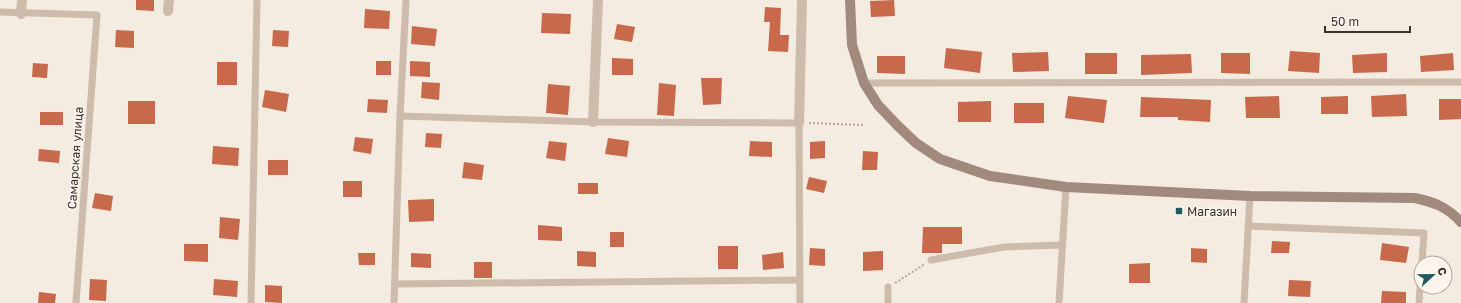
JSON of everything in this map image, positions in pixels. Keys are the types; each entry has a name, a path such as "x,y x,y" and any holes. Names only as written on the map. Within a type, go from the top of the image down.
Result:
{"main road":[{"path":"850,0 852,46 864,83 878,105 898,126 916,143 940,159 990,176 1066,187 1250,196 1415,198 1430,201 1444,207 1461,222"}],"street":[{"path":"21,14 22,0"},
{"path":"168,11 169,0"},
{"path":"592,122 598,0"},
{"path":"799,122 802,0"}],"lane":[{"path":"250,303 257,0"},
{"path":"394,303 400,116 406,0"},
{"path":"0,12 21,14"},
{"name":"Самарская улица","path":"21,14 97,16 76,303"},
{"path":"864,83 1461,82"},
{"path":"400,116 592,122 799,122 800,303"},
{"path":"1059,303 1066,187"},
{"path":"1244,303 1250,196"},
{"path":"1248,226 1424,232 1423,255"},
{"path":"931,260 1004,247 1062,245"},
{"path":"395,284 800,280"},
{"path":"888,287 888,303"}],"path":[{"path":"799,122 864,125"},
{"path":"888,287 931,260"}],"building":[{"path":"136,0 154,0 154,11 136,10"},
{"path":"894,0 895,16 871,17 870,1"},
{"path":"765,7 781,8 780,35 789,35 788,52 768,51 770,22 764,22"},
{"path":"365,9 390,11 389,29 364,28"},
{"path":"542,13 571,14 570,34 541,33"},
{"path":"617,24 635,27 632,42 614,39"},
{"path":"412,26 437,29 435,46 411,44"},
{"path":"116,30 134,31 134,48 115,47"},
{"path":"273,30 289,31 288,47 272,46"},
{"path":"946,48 982,52 980,73 944,68"},
{"path":"1290,51 1320,53 1319,73 1288,71"},
{"path":"1048,52 1049,71 1013,72 1012,53"},
{"path":"1085,53 1117,53 1117,74 1085,74"},
{"path":"1221,53 1250,53 1250,74 1221,73"},
{"path":"1387,53 1387,72 1353,73 1352,55"},
{"path":"1453,53 1454,70 1421,72 1420,56"},
{"path":"1191,54 1192,73 1141,75 1141,55"},
{"path":"877,56 905,56 905,74 877,73"},
{"path":"612,58 633,59 633,75 612,75"},
{"path":"376,61 391,61 391,75 376,75"},
{"path":"410,61 430,62 430,77 410,76"},
{"path":"217,62 237,62 237,85 217,85"},
{"path":"33,63 48,64 47,78 32,77"},
{"path":"701,78 722,78 721,104 703,105"},
{"path":"422,82 440,83 439,100 421,98"},
{"path":"659,83 676,85 674,116 657,115"},
{"path":"548,84 570,86 568,115 546,113"},
{"path":"265,90 289,94 286,112 262,107"},
{"path":"1406,94 1407,116 1372,117 1371,96"},
{"path":"1068,96 1107,100 1104,123 1065,118"},
{"path":"1279,96 1280,118 1246,118 1245,97"},
{"path":"1348,96 1348,114 1321,114 1321,97"},
{"path":"1141,97 1211,100 1210,122 1178,120 1178,117 1140,117"},
{"path":"368,99 388,100 387,113 367,112"},
{"path":"1439,99 1461,99 1461,119 1439,120"},
{"path":"128,101 155,101 155,124 128,124"},
{"path":"991,101 991,122 958,122 958,102"},
{"path":"1014,103 1044,103 1044,123 1014,123"},
{"path":"40,112 63,112 63,125 40,125"},
{"path":"426,133 442,134 441,148 425,147"},
{"path":"355,137 373,139 371,154 353,151"},
{"path":"608,138 629,141 627,157 605,154"},
{"path":"549,141 567,143 565,161 546,158"},
{"path":"750,141 772,142 772,157 749,156"},
{"path":"825,141 825,158 810,159 810,142"},
{"path":"213,146 239,148 238,166 212,164"},
{"path":"39,149 60,151 59,163 38,161"},
{"path":"863,151 878,152 877,170 862,170"},
{"path":"268,160 288,160 288,175 268,175"},
{"path":"464,162 484,165 482,180 462,178"},
{"path":"809,177 827,181 824,193 806,189"},
{"path":"343,181 362,181 362,197 343,197"},
{"path":"578,183 598,183 598,194 578,194"},
{"path":"95,193 113,196 111,211 92,208"},
{"path":"434,199 434,221 409,222 408,200"},
{"path":"220,217 240,219 238,240 219,238"},
{"path":"538,225 562,227 562,241 538,240"},
{"path":"923,227 962,227 962,244 942,244 942,253 922,253"},
{"path":"610,232 624,232 624,247 610,247"},
{"path":"1272,241 1290,242 1289,253 1271,253"},
{"path":"1382,243 1409,247 1406,263 1380,260"},
{"path":"184,244 208,244 208,262 184,261"},
{"path":"718,246 738,246 738,269 718,269"},
{"path":"810,248 825,249 825,266 809,265"},
{"path":"1191,248 1207,249 1207,263 1191,262"},
{"path":"577,251 596,252 596,267 577,266"},
{"path":"883,251 883,270 863,271 863,252"},
{"path":"783,252 784,268 763,270 762,255"},
{"path":"358,253 375,253 375,265 359,265"},
{"path":"411,253 431,254 431,268 411,267"},
{"path":"474,262 492,262 492,278 474,278"},
{"path":"1150,263 1150,283 1129,283 1129,264"},
{"path":"90,279 107,280 106,301 89,300"},
{"path":"214,279 238,281 237,297 213,295"},
{"path":"1289,280 1311,281 1310,297 1288,296"},
{"path":"265,285 282,286 282,303 265,302"},
{"path":"1382,291 1406,292 1406,303 1381,303"},
{"path":"39,292 56,294 55,303 38,303"}],"place":[{"name":"Магазин","path":"1179,211"}]}
